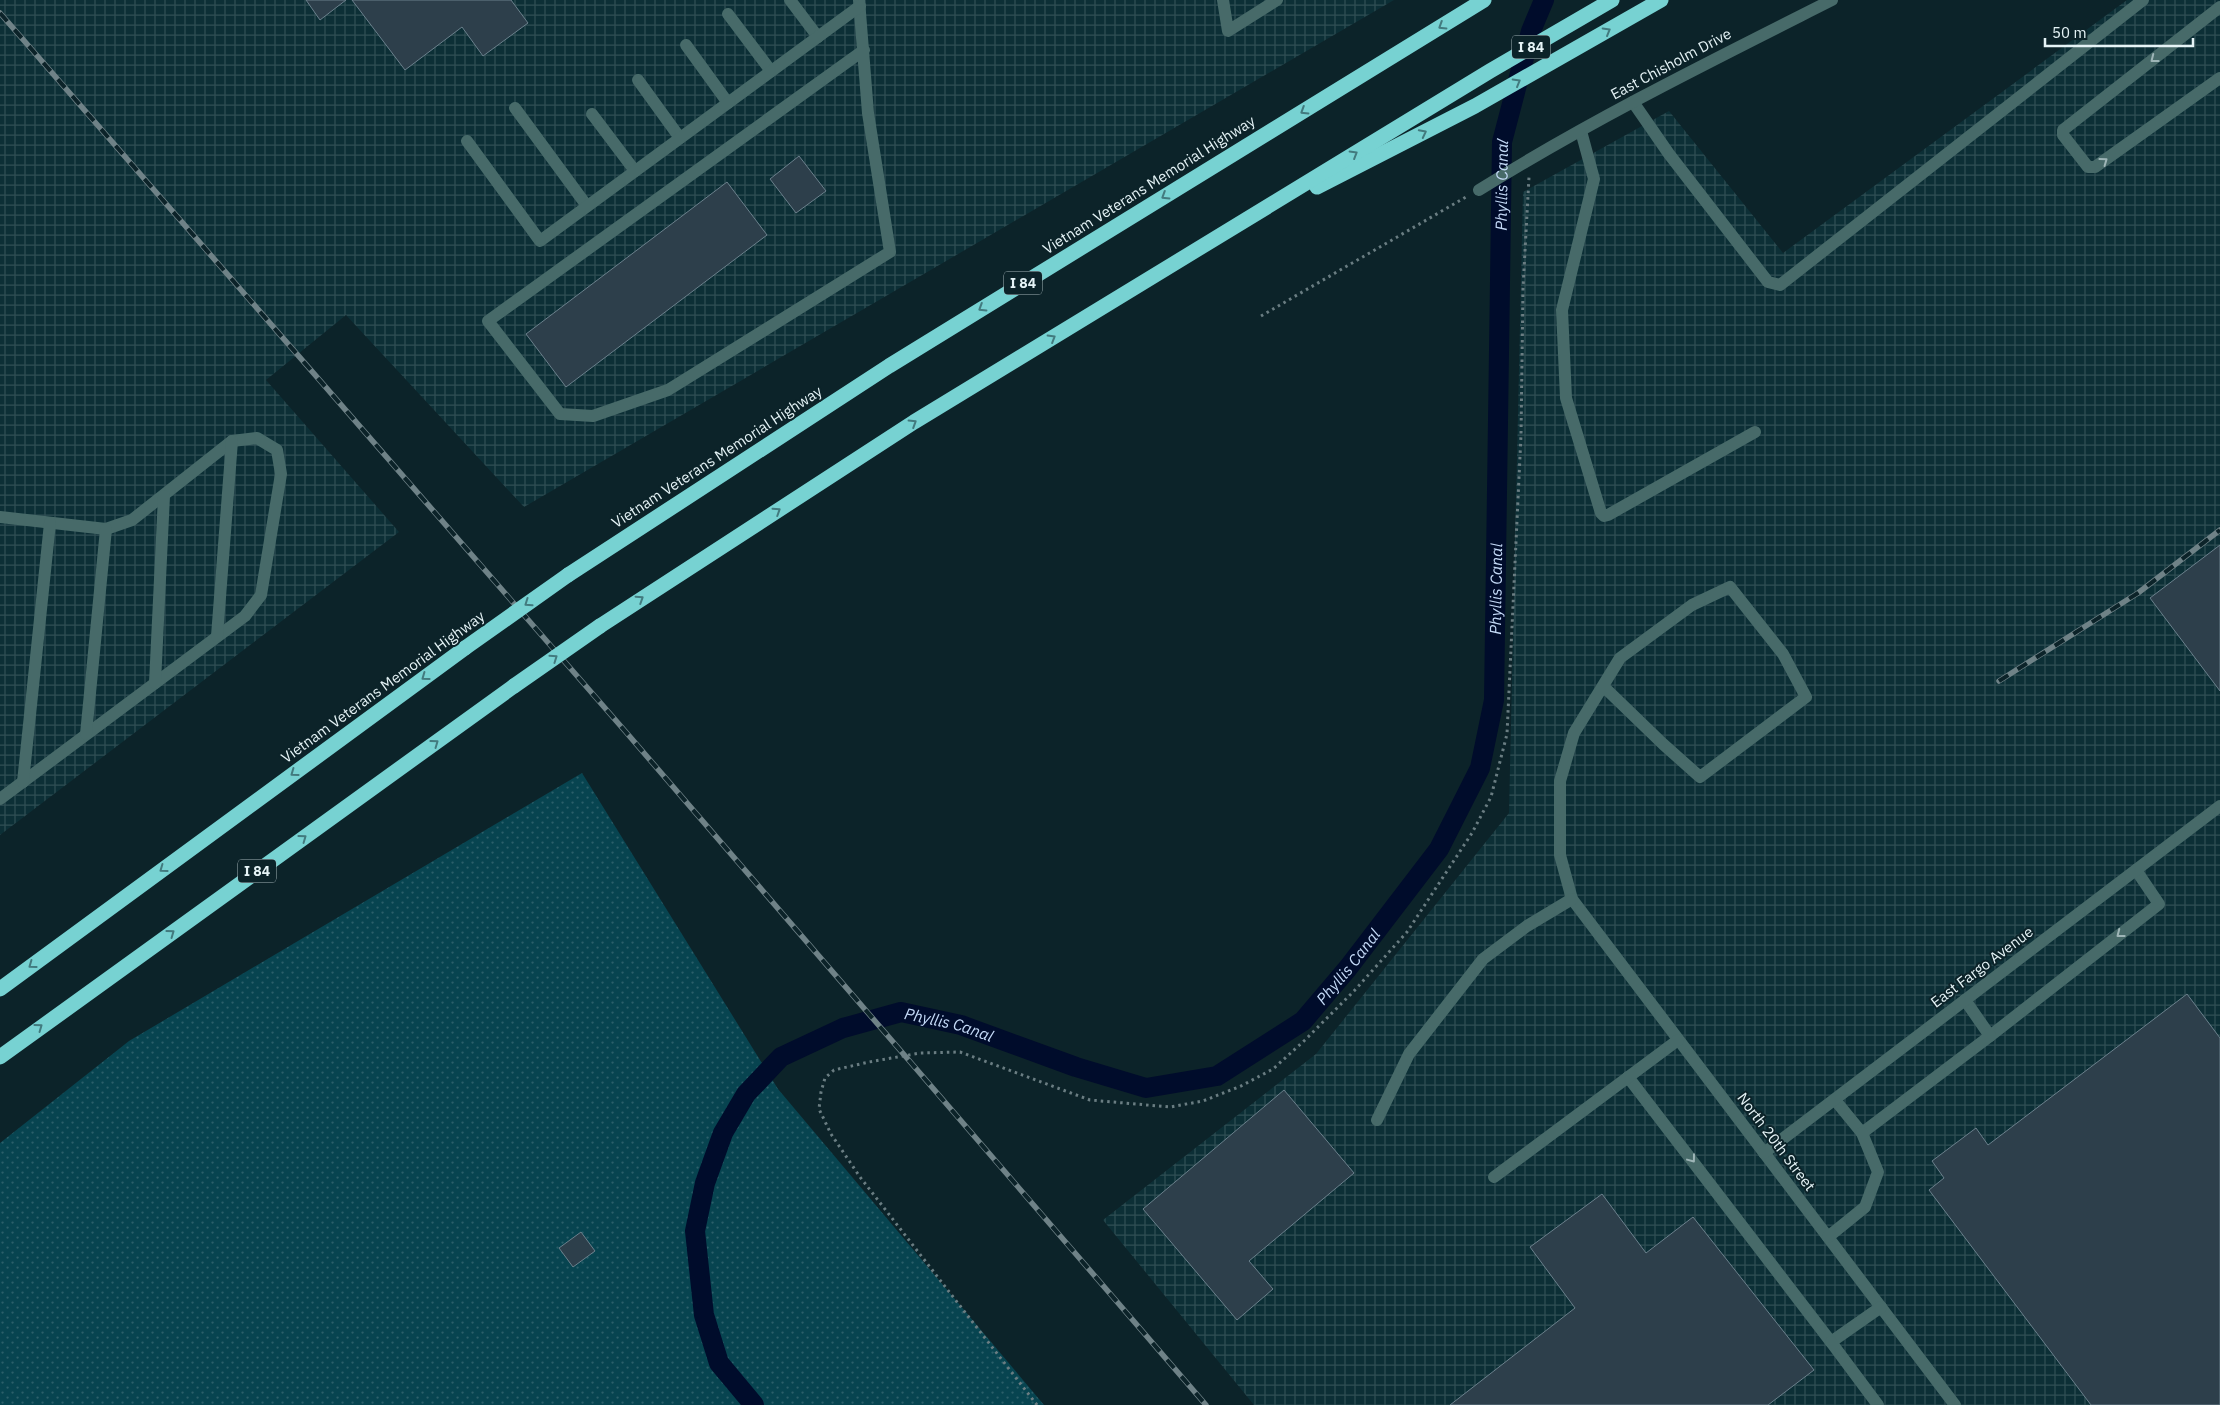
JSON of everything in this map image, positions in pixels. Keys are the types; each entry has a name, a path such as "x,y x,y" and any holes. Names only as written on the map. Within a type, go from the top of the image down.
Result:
{"highway":[{"name":"Vietnam Veterans Memorial Highway","path":"0,989 464,648 568,575 889,366 1484,0"},
{"name":"I 84","path":"0,1057 600,626 914,422 1490,71 1612,0"},
{"path":"1208,243 1475,106 1661,0"}],"street":[{"path":"790,0 818,37"},
{"path":"1223,0 1228,30 1277,0"},
{"name":"East Chisholm Drive","path":"1479,190 1633,102 1832,0"},
{"path":"1633,102 1669,154 1768,282 1780,285 2143,0"},
{"path":"468,141 540,241 818,37 860,3"},
{"path":"860,3 864,50 868,114 890,252 668,390 593,416 560,414 488,321 864,50"},
{"path":"2220,7 2063,130 2063,135 2088,167 2095,167 2220,78"},
{"path":"728,14 771,71"},
{"path":"686,45 728,103"},
{"path":"638,80 680,138"},
{"path":"515,108 587,206"},
{"path":"592,114 635,171"},
{"path":"1581,130 1594,179 1562,310 1566,398 1601,513 1604,516 1608,515 1755,432"},
{"path":"0,517 106,529 132,520 232,441 257,438 277,450 281,474 261,595 245,616 0,800"},
{"path":"217,636 232,441"},
{"path":"155,683 164,496"},
{"path":"23,782 50,523"},
{"path":"86,734 106,529"},
{"path":"1376,1120 1409,1054 1483,960 1527,926 1572,899 1560,855 1560,781 1574,732 1620,658 1692,605 1730,586 1783,654 1806,697 1700,777 1603,686"},
{"name":"East Fargo Avenue","path":"1764,1153 2220,806"},
{"path":"1862,1133 2159,904 2136,870"},
{"name":"North 20th Street","path":"1572,899 1953,1404"},
{"path":"1965,1000 1990,1036"},
{"path":"1494,1177 1678,1040"},
{"path":"1628,1077 1878,1405"},
{"path":"1828,1237 1865,1207 1878,1172 1862,1133 1835,1100"},
{"path":"1831,1342 1881,1308"}],"path":[{"path":"1038,1405 860,1177 831,1134 819,1109 825,1078 834,1070 869,1062 920,1053 960,1052 1090,1100 1170,1107 1203,1101 1241,1086 1273,1069 1354,991 1407,932 1467,840 1491,797 1507,734 1521,435 1523,288 1529,160"},
{"path":"1261,316 1479,190"}],"shaded area":[{"path":"0,0 1394,0 524,507 346,315 266,380 399,532 0,835"},
{"path":"2127,0 2220,0 2220,1405 1254,1405 1103,1220 1316,1054 1509,813 1523,192 1669,111 1783,253"},
{"path":"582,773 778,1089 1044,1405 0,1405 0,1143 129,1041"}],"building":[{"path":"306,0 346,0 320,20"},
{"path":"352,0 511,0 528,23 483,56 462,27 405,70"},
{"path":"799,156 826,191 796,213 770,179"},
{"path":"727,182 767,235 566,387 526,334"},
{"path":"2220,545 2220,691 2150,598"},
{"path":"2187,994 2220,1038 2220,1405 2091,1405 1929,1190 1944,1178 1932,1161 1976,1128 1988,1145"},
{"path":"1284,1090 1354,1173 1249,1261 1273,1289 1237,1320 1143,1209"},
{"path":"1602,1194 1646,1253 1693,1217 1814,1370 1768,1405 1450,1405 1575,1308 1530,1247"},
{"path":"581,1232 595,1251 573,1267 559,1248"}],"waterway":[{"name":"Phyllis Canal","path":"754,1405 719,1363 704,1315 695,1231 705,1183 723,1133 746,1094 781,1057 843,1028 901,1012 961,1025 1076,1067 1146,1088 1217,1076 1303,1021 1348,968 1439,849 1480,768 1494,700 1502,142 1531,31 1544,0"}],"railway":[{"path":"0,13 625,731 1206,1405"},
{"path":"1999,681 2138,593 2220,530"}]}
